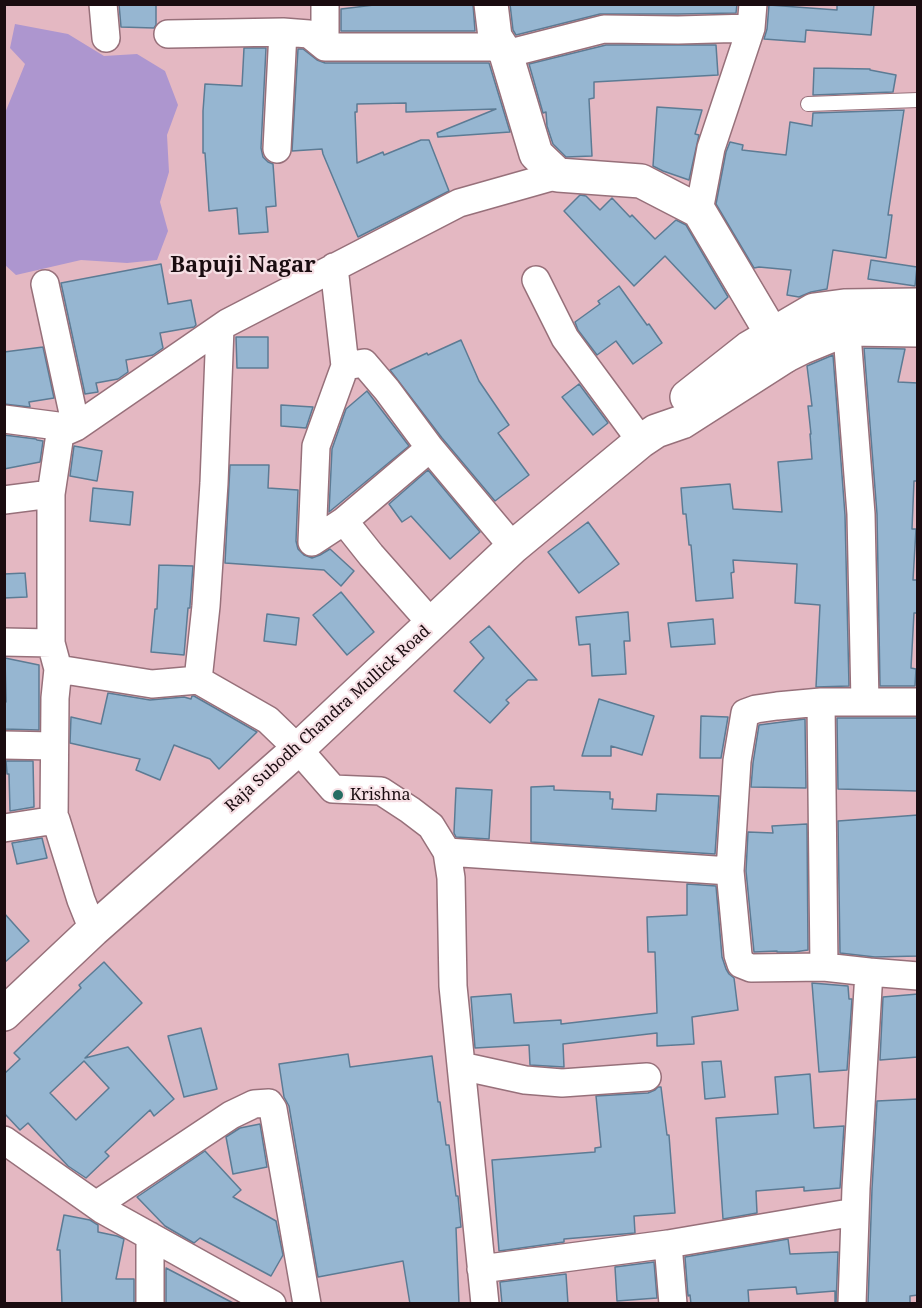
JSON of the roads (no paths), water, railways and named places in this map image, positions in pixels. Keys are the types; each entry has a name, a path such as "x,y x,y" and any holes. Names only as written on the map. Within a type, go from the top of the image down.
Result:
{"main road":[{"path":"492,4 495,37 504,51 536,154 558,175 640,181 699,211 778,345"},
{"name":"Raja Subodh Chandra Mullick Road","path":"845,318 918,305"},
{"name":"Raja Subodh Chandra Mullick Road","path":"4,1014 93,930 298,749 513,547 649,436 677,405 749,348 778,345 814,310 845,318 918,330"}],"street":[{"path":"103,4 106,38"},
{"path":"325,4 325,48"},
{"path":"168,34 283,32 309,34 325,48 504,51 604,29 678,30 752,16 711,148 699,211"},
{"path":"277,149 283,32"},
{"path":"93,930 81,900 56,820 54,820 55,698 58,669 51,643 51,494 60,434 75,427 220,328 334,267 459,203 558,175"},
{"path":"334,267 345,366 316,446 312,542 344,521 430,448"},
{"path":"536,280 565,338 649,436"},
{"path":"45,284 75,427"},
{"path":"845,318 861,514 865,702"},
{"path":"198,680 206,606 214,483 220,328"},
{"path":"345,366 364,363 430,448 513,547"},
{"path":"4,419 75,427"},
{"path":"4,500 51,494"},
{"path":"344,521 432,624"},
{"path":"4,642 51,643"},
{"path":"58,669 152,684 198,680 268,720 298,749 333,789 381,791 431,826 447,852 452,878 453,986 485,1304"},
{"path":"918,702 821,702 777,705 746,713 737,761 730,871 738,955 741,964 751,968 824,967 918,976"},
{"path":"821,702 824,967"},
{"path":"4,745 54,746"},
{"path":"4,828 56,820"},
{"path":"447,852 730,871"},
{"path":"852,1304 855,1212 870,972"},
{"path":"461,1066 525,1080 561,1083 647,1077"},
{"path":"96,1205 231,1115 254,1104 269,1103 273,1109 307,1304"},
{"path":"4,1140 103,1210 272,1304"},
{"path":"481,1269 668,1244 855,1212"},
{"path":"150,1236 150,1304"},
{"path":"668,1244 674,1304"}],"lane":[{"path":"808,104 918,100"}],"place":[{"name":"Krishna","path":"338,795"}],"district":[{"name":"Bapuji Nagar","path":"243,266"}]}
